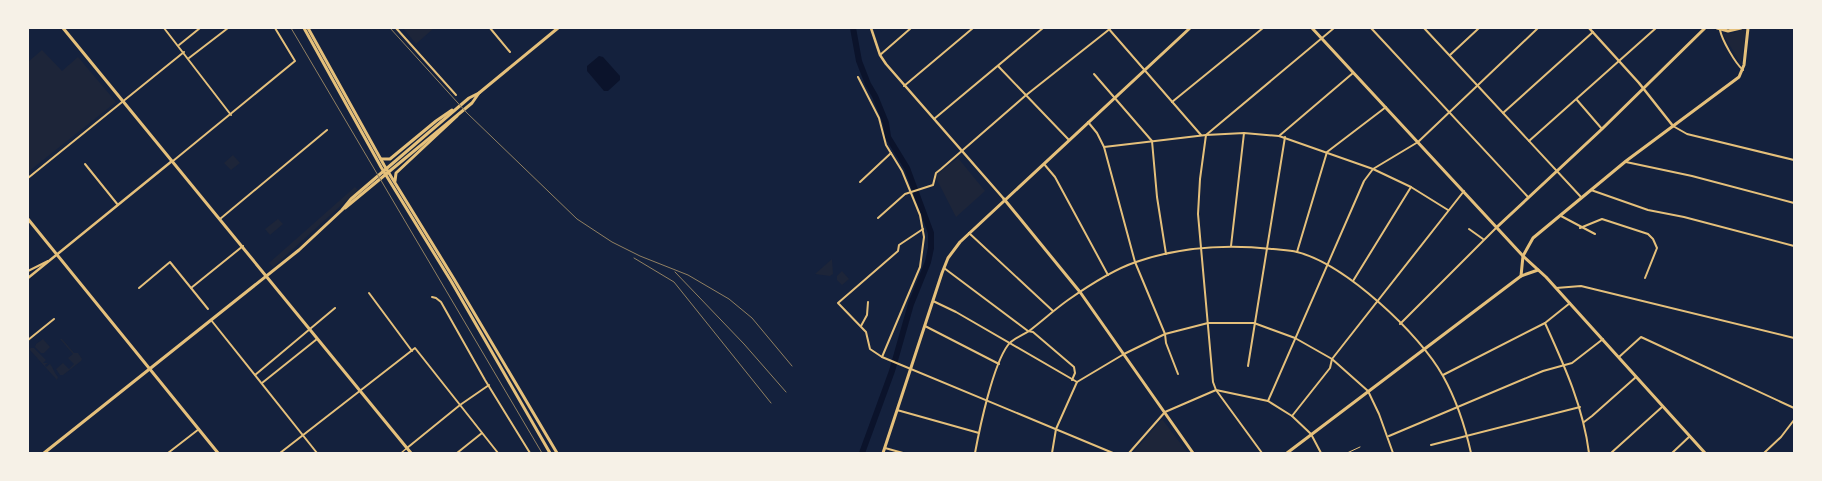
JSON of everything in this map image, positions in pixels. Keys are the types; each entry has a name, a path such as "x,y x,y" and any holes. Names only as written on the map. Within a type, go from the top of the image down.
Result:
{"main road":[{"path":"63,28 267,275 411,453"},
{"path":"304,28 550,453"},
{"path":"308,28 381,159 383,166"},
{"path":"44,453 299,250 342,210 351,199 456,109 469,98 479,93 558,28"},
{"path":"883,453 944,268 955,248 1004,199 1044,164 1190,28"},
{"path":"1312,28 1523,256 1570,303 1705,453"},
{"path":"1718,29 1732,31 1741,28"},
{"path":"1522,276 1523,256 1533,238 1626,161 1716,92 1736,80 1743,70 1748,28"},
{"path":"1497,227 1602,129 1703,29"},
{"path":"342,210 354,202 472,103 479,93"},
{"path":"381,159 390,158 436,121 456,109"},
{"path":"395,183 396,173 454,121 459,113"},
{"path":"390,178 395,183 454,279 557,453"},
{"path":"1004,199 1080,292 1193,453"},
{"path":"28,218 218,453"},
{"path":"1287,453 1368,391 1426,350 1522,276 1538,270"}],"street":[{"path":"164,28 179,45 231,115"},
{"path":"179,45 200,28"},
{"path":"189,58 228,28"},
{"path":"28,278 231,115 295,61 275,28"},
{"path":"396,28 456,95"},
{"path":"490,28 510,52"},
{"path":"871,28 880,55 886,64 1004,199"},
{"path":"880,55 911,28"},
{"path":"904,86 973,28"},
{"path":"934,119 1043,28"},
{"path":"1172,102 1263,28"},
{"path":"1262,453 1216,390 1213,382 1198,214 1200,179 1206,135 1334,28"},
{"path":"1371,28 1528,197"},
{"path":"1424,28 1581,197"},
{"path":"1450,55 1479,28"},
{"path":"1268,401 1364,180 1373,169 1418,142 1538,28"},
{"path":"1589,28 1643,88 1673,126 1687,134 1794,160"},
{"path":"1529,141 1656,28"},
{"path":"878,218 906,194 933,185 937,172 1025,96 1109,29 1201,135"},
{"path":"1718,29 1738,65 1743,70"},
{"path":"1504,113 1593,32"},
{"path":"28,178 184,52"},
{"path":"998,66 1025,96 1069,140"},
{"path":"1279,136 1353,72"},
{"path":"1094,74 1152,141 1157,197 1166,254"},
{"path":"858,77 877,113 884,139 902,172 920,215 923,228 924,244 920,267 882,357"},
{"path":"1576,99 1602,129"},
{"path":"1297,252 1327,152 1386,107"},
{"path":"1088,122 1097,133 1104,147 1135,262 1165,334 1166,343 1178,374"},
{"path":"220,219 327,130"},
{"path":"1231,246 1244,133"},
{"path":"1104,147 1201,135 1244,133 1285,137 1373,169 1411,186 1448,210"},
{"path":"1248,366 1265,248 1285,137"},
{"path":"860,182 891,153"},
{"path":"1626,161 1794,203"},
{"path":"85,164 118,205"},
{"path":"1044,164 1055,177 1108,275"},
{"path":"1353,281 1411,186"},
{"path":"1590,190 1648,210 1684,217 1794,246"},
{"path":"1292,416 1330,368 1332,359 1464,191"},
{"path":"1560,215 1580,228 1595,234"},
{"path":"1580,228 1602,219 1637,229 1650,236 1657,248 1645,278"},
{"path":"1400,324 1497,227"},
{"path":"923,228 899,245 898,251 838,303 866,332 870,349 888,360 1113,453"},
{"path":"1469,229 1484,240"},
{"path":"969,233 1053,311"},
{"path":"191,288 243,246"},
{"path":"975,453 987,400 999,364 1008,344 1080,292 1108,275 1135,262 1166,254 1201,248 1231,246 1297,252 1327,264 1353,281 1378,302 1426,350 1443,375 1459,407 1471,453"},
{"path":"28,271 51,259"},
{"path":"139,288 170,262 208,309"},
{"path":"944,268 1028,331 1033,332 1074,366 1075,373 1072,380"},
{"path":"1556,288 1581,286 1794,338"},
{"path":"369,293 412,351"},
{"path":"432,297 441,302 529,452 523,453"},
{"path":"933,301 956,312 1008,344 1077,382"},
{"path":"861,326 867,314 868,302"},
{"path":"1443,375 1545,322 1570,303"},
{"path":"255,375 335,308"},
{"path":"28,340 54,319"},
{"path":"210,320 317,453"},
{"path":"1545,322 1565,366 1580,407 1589,453"},
{"path":"1052,453 1056,429 1077,382 1124,354 1165,334 1208,323 1254,323 1295,338 1332,359 1368,391 1388,436 1393,453"},
{"path":"925,326 999,364"},
{"path":"1619,357 1641,337 1794,408"},
{"path":"262,383 318,338"},
{"path":"1388,436 1543,371 1565,366 1576,361 1603,339"},
{"path":"280,453 415,348 498,453"},
{"path":"1584,422 1636,377"},
{"path":"401,453 460,405 489,385"},
{"path":"1130,453 1165,412 1216,390 1268,401 1292,416 1311,434 1322,453"},
{"path":"1611,453 1663,406"},
{"path":"1431,445 1580,407"},
{"path":"897,410 979,433"},
{"path":"1764,453 1794,420"},
{"path":"168,453 198,429"},
{"path":"458,453 482,433"},
{"path":"1672,453 1690,436"},
{"path":"885,448 902,453"}],"lane":[{"path":"1347,453 1360,448"}],"shaded area":[{"path":"403,28 434,28 416,44"},
{"path":"1744,28 1746,31 1741,64 1723,34 1734,33"},
{"path":"42,50 62,71 78,57 116,102 28,172 28,62"},
{"path":"599,56 603,57 620,76 620,80 608,91 604,91 587,71 587,66"},
{"path":"233,155 240,163 231,170 224,163"},
{"path":"958,158 985,191 956,217 935,176"},
{"path":"355,187 358,190 273,267 269,263"},
{"path":"278,219 283,224 270,235 265,229"},
{"path":"832,259 833,274 830,276 815,274"},
{"path":"842,271 849,279 842,285 837,280 837,276"},
{"path":"43,339 50,347 44,353 41,353 35,347 36,344"},
{"path":"60,339 62,339 74,353 78,353 82,359 63,375 60,375 56,369 63,363 69,369 74,364 68,358 73,354"},
{"path":"34,348 46,360 43,363 48,363 45,365 46,367 50,364 58,377 57,380 29,349"},
{"path":"1162,419 1187,452 1133,453"}],"waterway":[{"path":"853,28 859,61 886,123 888,137 907,168 931,233 931,248 928,262 911,304 892,371 862,453"}],"railway":[{"path":"291,28 542,453"},
{"path":"390,28 467,113 577,219 612,242 640,256 688,275 729,299 752,318 792,366"},
{"path":"634,258 674,282 771,403"},
{"path":"675,272 744,344 786,392"}]}
